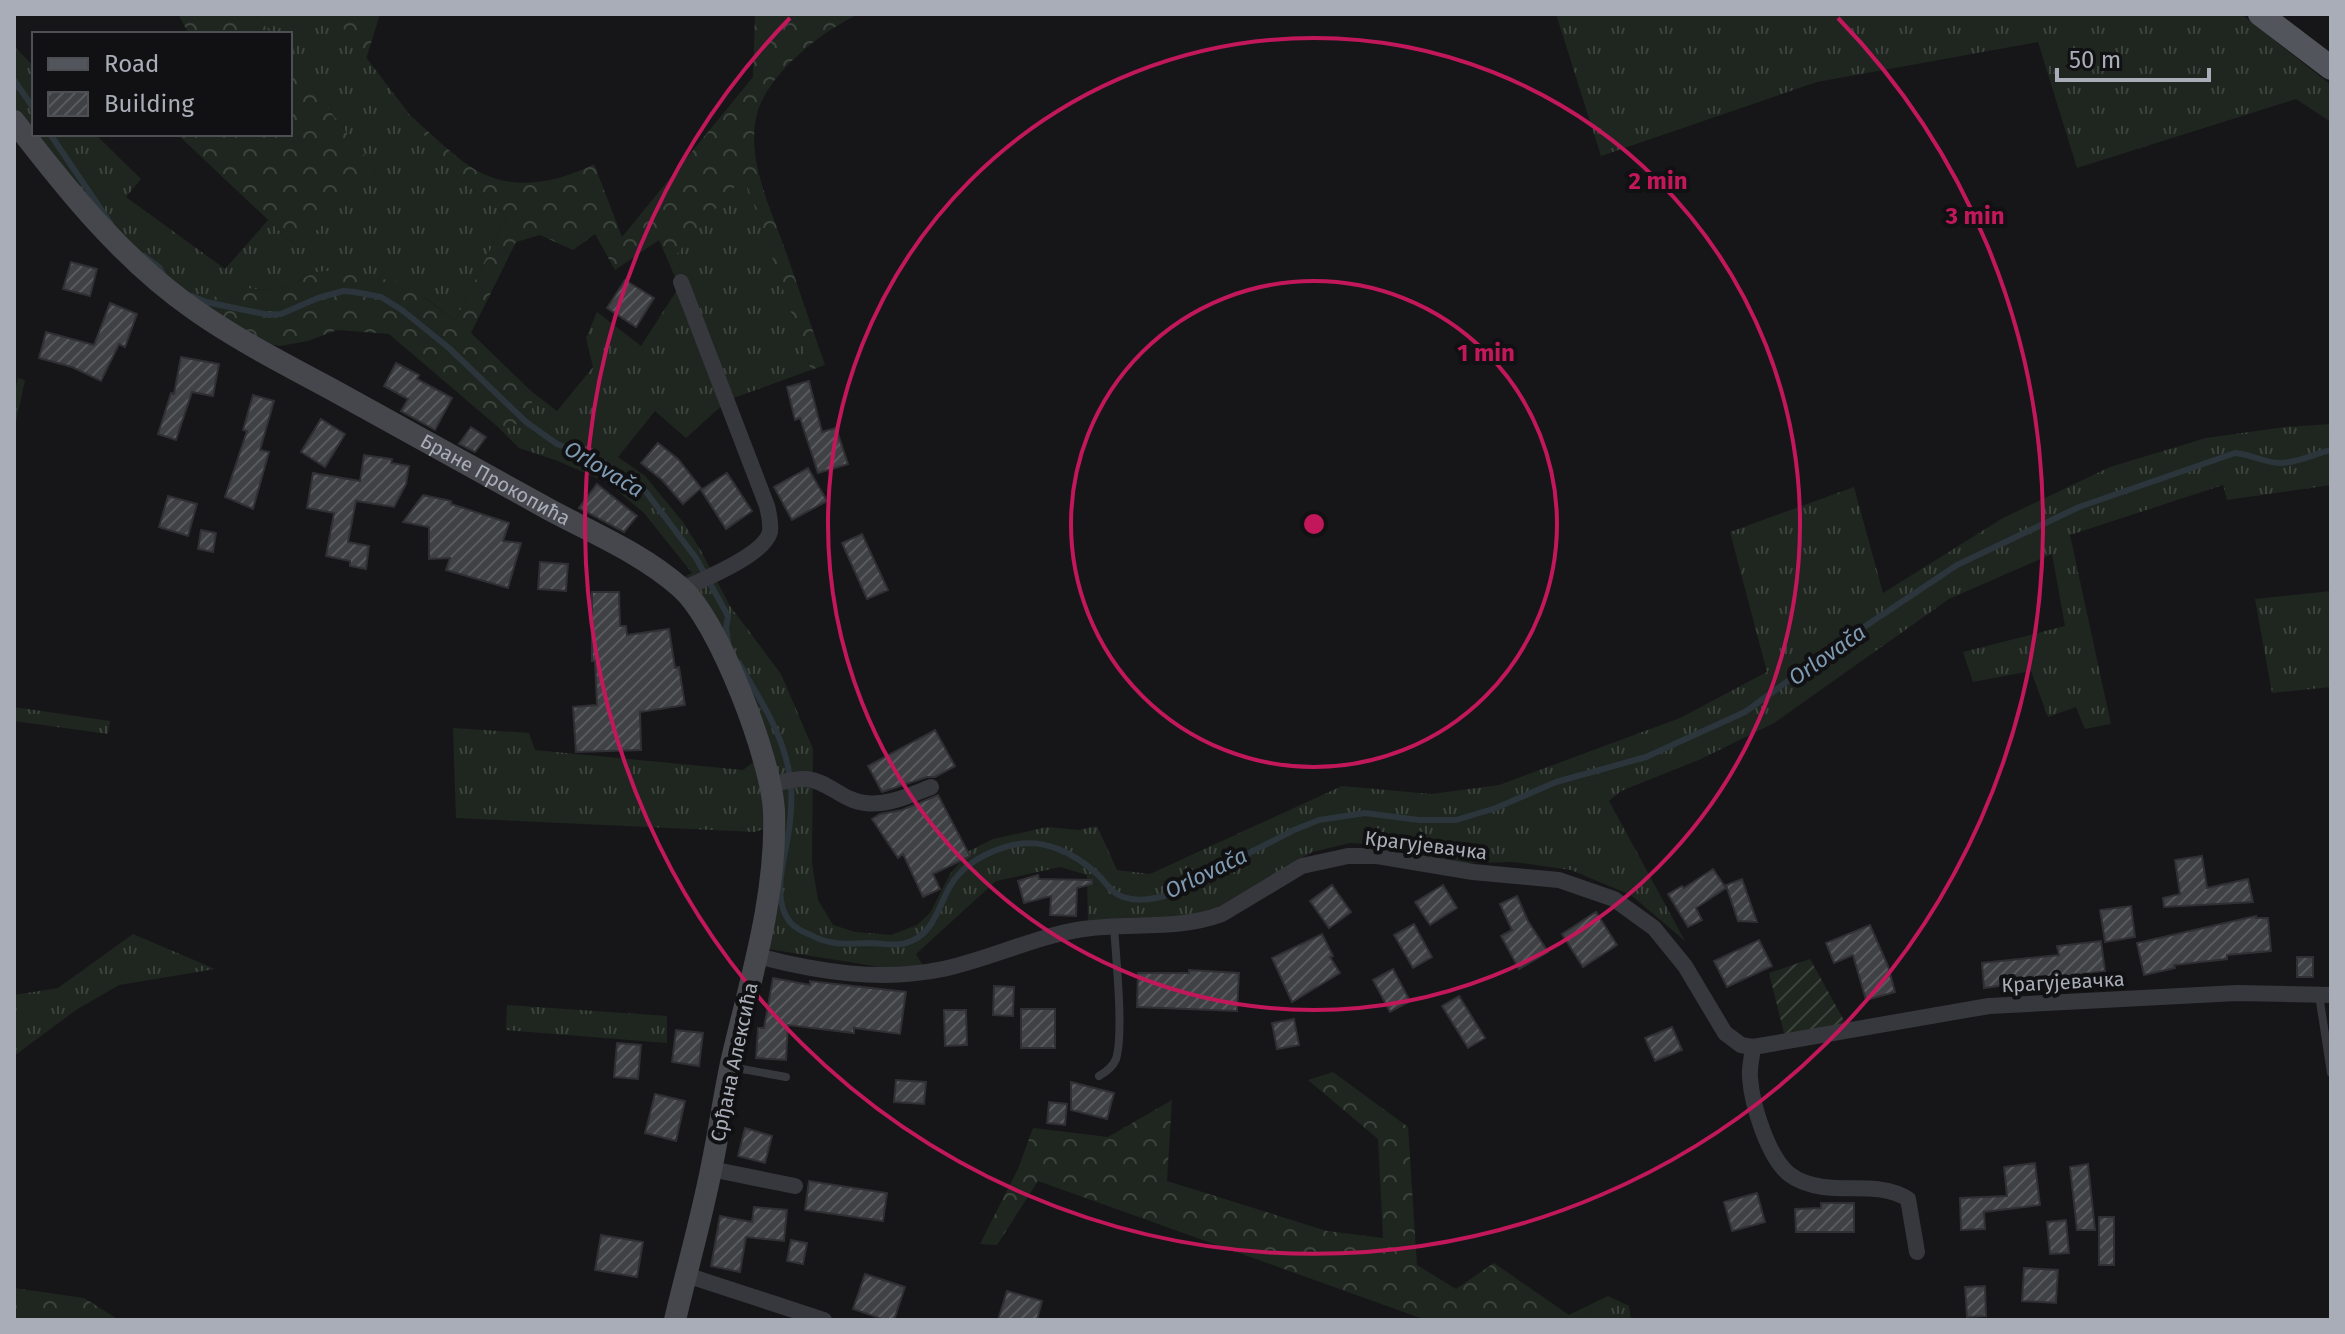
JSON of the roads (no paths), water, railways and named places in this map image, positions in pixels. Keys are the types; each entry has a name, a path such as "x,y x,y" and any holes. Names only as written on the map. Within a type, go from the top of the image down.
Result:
{"main road":[{"path":"2260,14 2331,68"}],"street":[{"name":"Бране Прокопића","path":"14,121 98,223 143,269 194,309 291,367 693,584 702,616 728,664 778,783 770,894 757,956"},
{"path":"681,282 767,506 770,522 769,535 762,545 730,566 693,584"},
{"path":"778,783 807,779 850,800 864,803 894,801 931,787"},
{"name":"Крагујевачка","path":"757,956 845,974 909,975 945,969 1079,930 1161,927 1209,919 1302,866 1348,856 1377,856 1473,872 1559,880 1614,899 1645,920 1685,966 1716,1021 1731,1039 1753,1047 1989,1006 2237,993 2325,994"},
{"name":"Срђана Алексића","path":"675,1320 757,956"},
{"path":"1753,1047 1749,1077 1776,1160 1802,1183 1886,1190 1908,1199 1917,1252"},
{"name":"Срђана Алексића","path":"711,1169 795,1186"},
{"path":"686,1275 824,1320"}],"lane":[{"path":"1099,1076 1115,1061 1119,1042 1114,927"},
{"path":"2325,994 2331,1073"},
{"path":"731,1067 786,1077"}],"waterway":[{"path":"14,80 32,106"},
{"path":"51,136 111,224"},
{"path":"144,256 160,268 164,276"},
{"name":"Orlovača","path":"192,296 206,302 269,315 281,314 343,291 381,297 402,310 449,348 526,422 557,444 605,463 646,492 696,558 728,616 728,642"},
{"name":"Orlovača","path":"739,663 774,726 789,774 791,814 780,887 784,911 790,922 802,931 832,943 902,944 926,931 953,882 965,868 985,855 1013,845 1025,843 1058,849 1087,866 1119,895 1150,899 1165,896 1319,820 1365,813 1419,820 1456,820 1496,808 1556,782 1646,757 1745,712 1846,639 1957,565 2079,507 2235,453 2268,462 2286,463 2331,450"}]}
